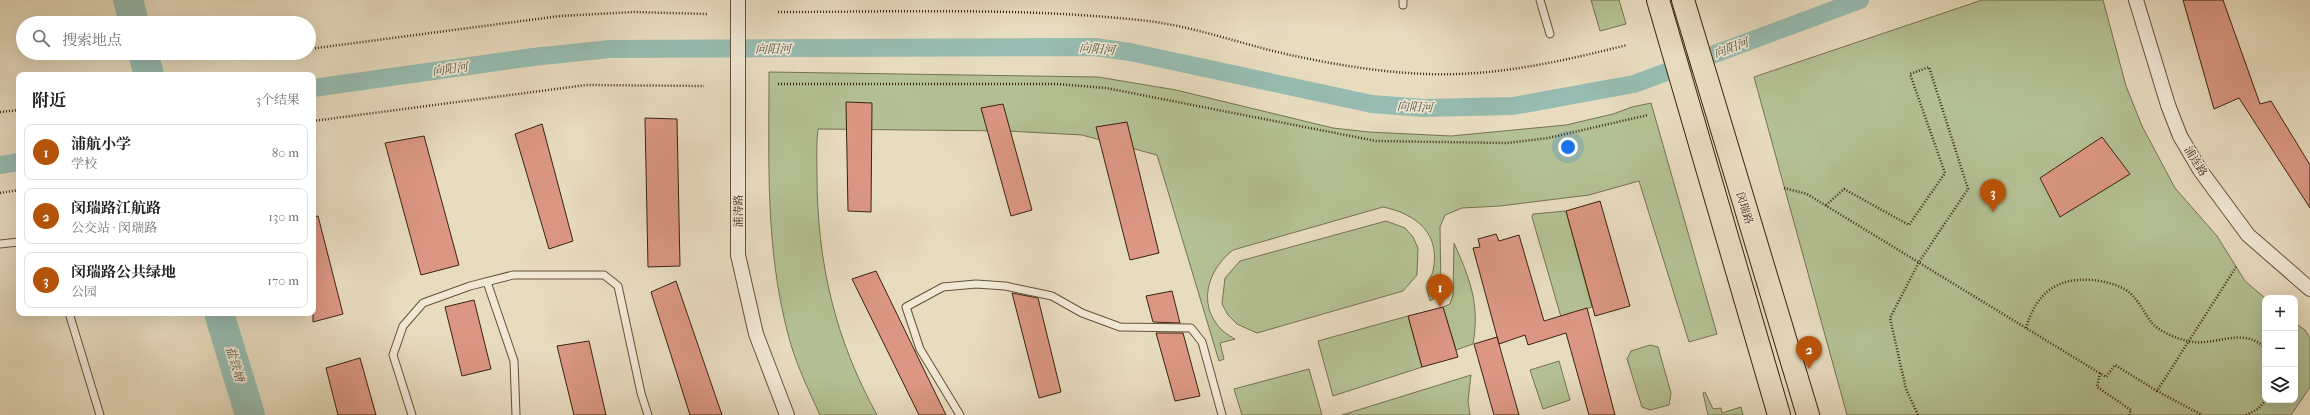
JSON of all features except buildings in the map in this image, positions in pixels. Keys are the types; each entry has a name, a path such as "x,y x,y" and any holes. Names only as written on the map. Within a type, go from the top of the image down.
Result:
{"main road":[{"path":"1658,0 1779,415"},
{"name":"闵瑞路","path":"1683,0 1710,94 1808,415"}],"street":[{"name":"浦涛路","path":"738,0 738,255 756,334 787,415"},
{"name":"浦连路","path":"2136,0 2168,105 2180,136 2200,170 2248,235 2310,289"}],"lane":[{"path":"1540,0 1550,34"},
{"path":"0,244 16,242"},
{"path":"412,415 393,355 403,326 423,303 513,275 604,275 618,286 641,393 648,415"},
{"path":"487,282 514,361 516,415"},
{"path":"960,415 920,349 906,307 943,287 976,284 1005,286 1052,296 1082,313 1120,327 1191,328 1202,342 1222,415"},
{"path":"70,316 100,415"}],"path":[{"path":"316,48 560,16 634,12 707,14"},
{"path":"778,12 1074,14 1151,22 1293,56 1349,66 1456,74 1507,70 1550,63 1627,45"},
{"path":"1826,205 1844,189 1909,225 1945,173 1910,74 1929,67 1968,189 1919,262 1890,318 1906,389 1918,415"},
{"path":"778,84 1057,84 1106,88 1376,141 1507,143 1548,138 1648,115"},
{"path":"316,121 586,85 704,86"},
{"path":"0,112 16,110"},
{"path":"1784,188 1808,194 2106,377 2115,365 2157,391 2202,415"},
{"path":"0,193 16,190"},
{"path":"2157,391 2236,267"},
{"path":"2026,328 2031,310 2042,296 2060,283 2075,278 2103,281 2127,290 2141,306 2153,324 2172,336 2189,342 2205,342 2243,336 2262,345"},
{"path":"2100,373 2097,386 2131,410 2129,415"},
{"path":"2246,415 2258,409 2263,403"}],"green space":[{"path":"1591,0 1619,0 1626,24 1600,31"},
{"path":"1982,0 2103,0 2126,86 2142,126 2175,188 2217,236 2245,281 2262,295 2262,403 2298,403 2298,325 2305,330 2310,338 2310,387 2291,415 1847,415 1754,77"},
{"path":"769,72 1098,77 1176,90 1333,128 1369,132 1451,136 1566,125 1651,103 1717,334 1689,342 1639,181 1589,195 1500,206 1462,208 1445,215 1440,227 1441,294 1430,301 1427,285 1432,275 1435,258 1430,236 1416,221 1395,210 1383,207 1233,250 1225,257 1213,274 1208,293 1208,303 1216,323 1222,330 1235,339 1220,343 1224,359 1219,361 1157,155 1082,135 1007,131 818,129 818,207 820,239 831,299 850,358 877,415 820,415 794,355 788,334 775,269 769,171"},
{"path":"1566,211 1592,307 1561,317 1532,217 1533,214"},
{"path":"1386,221 1405,228 1413,237 1418,248 1417,275 1403,291 1257,333 1237,324 1228,315 1222,304 1225,278 1240,261"},
{"path":"1454,243 1469,280 1475,316 1473,344 1456,350 1443,307 1450,304 1453,295"},
{"path":"1408,316 1422,367 1333,396 1318,341"},
{"path":"1650,345 1658,347 1671,393 1669,405 1650,410 1642,407 1627,359 1631,351"},
{"path":"1559,361 1570,400 1543,409 1530,370"},
{"path":"1309,369 1322,415 1242,415 1234,389"},
{"path":"1471,375 1468,401 1470,415 1342,415"},
{"path":"1705,392 1713,409 1721,408 1722,413 1741,407 1743,415 1708,415 1703,393"}],"waterway":[{"name":"盐铁塘","path":"128,0 132,16"},
{"name":"向阳河","path":"316,88 533,57 610,49 1095,47 1130,52 1372,104 1424,108 1513,106 1634,84 1860,0"},
{"name":"盐铁塘","path":"145,60 148,72"},
{"path":"0,165 16,162"},
{"name":"盐铁塘","path":"220,316 250,415"}],"place":[{"name":"闵瑞路公共绿地","path":"1993,212"},
{"name":"浦航小学","path":"1440,307"},
{"name":"闵瑞路江航路","path":"1809,369"}]}
